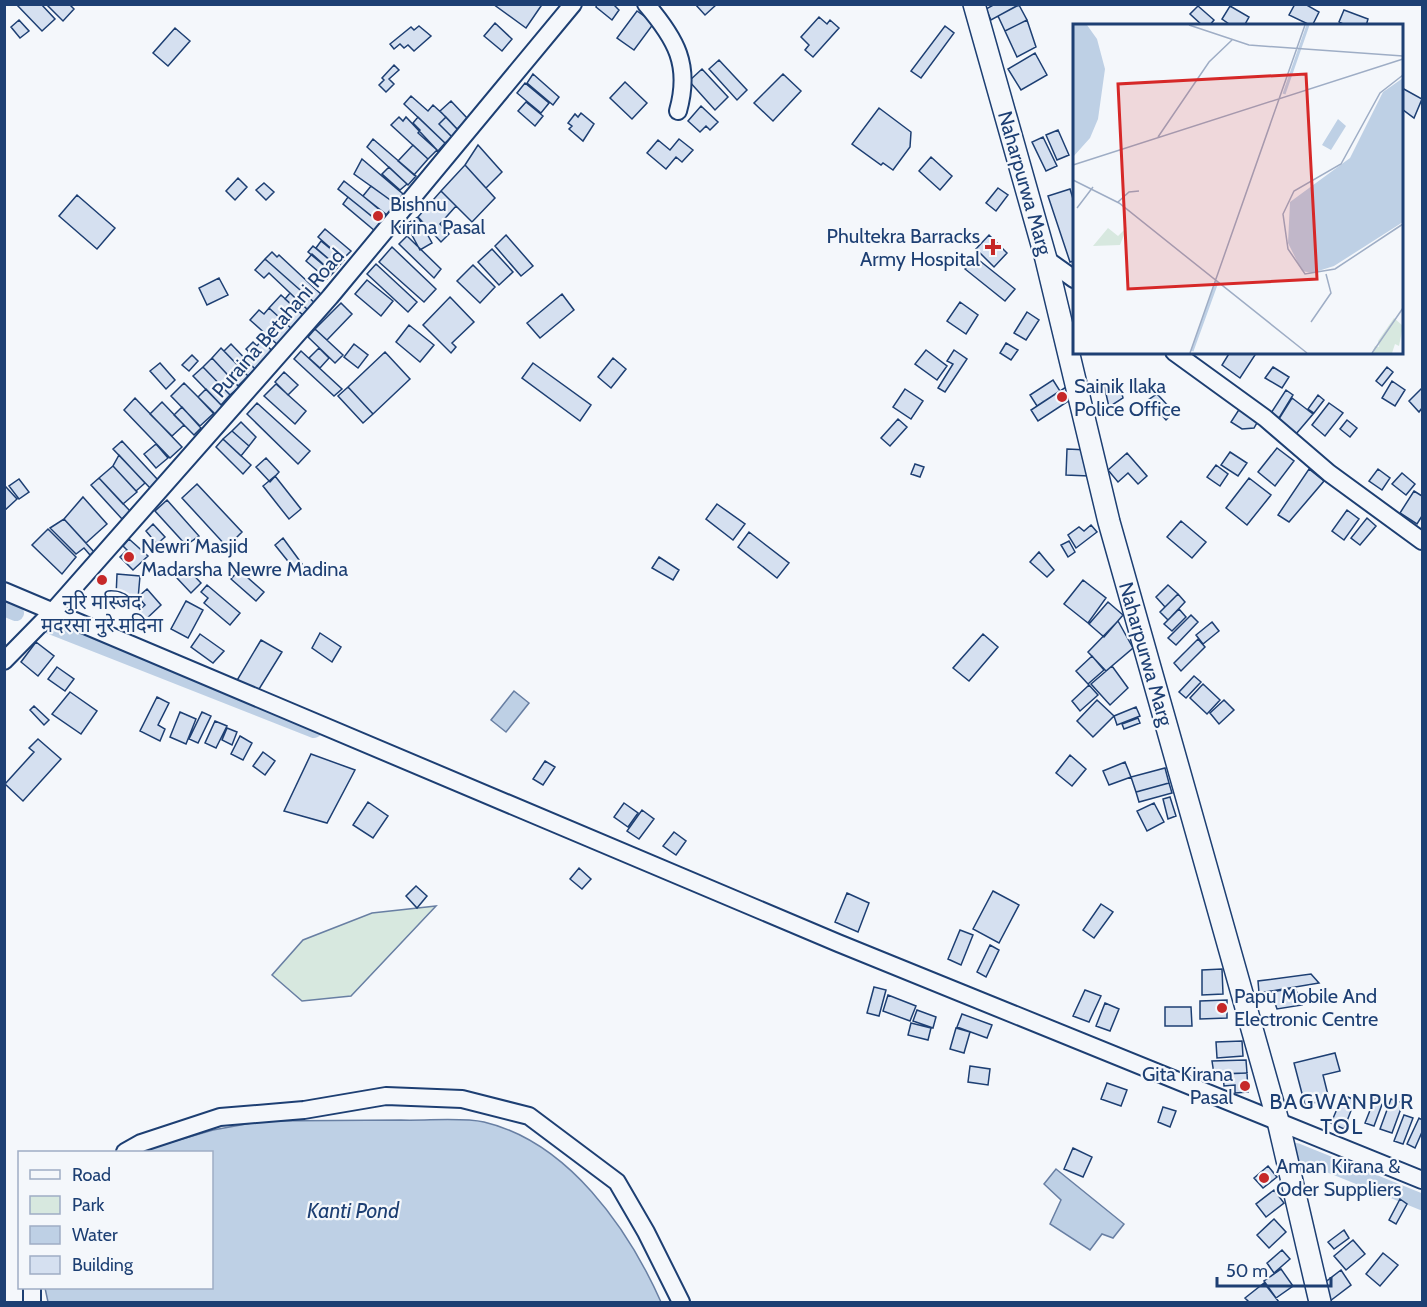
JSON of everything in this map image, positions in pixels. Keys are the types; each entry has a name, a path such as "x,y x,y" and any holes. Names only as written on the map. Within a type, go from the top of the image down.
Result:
{"main road":[{"name":"Naharpurwa Marg","path":"974,4 1046,259 1109,522 1278,1121 1320,1302"}],"street":[{"name":"Puraina Betahani Road","path":"4,661 54,610 330,297 573,4"},
{"path":"646,4 672,41 684,70 684,89 678,111"},
{"path":"1046,259 1073,278"},
{"path":"1177,354 1265,418 1329,473 1422,541"},
{"path":"4,591 54,610 848,947 1422,1180"},
{"path":"127,1151 141,1143 220,1117 304,1110 386,1096 462,1099 529,1116 617,1182 646,1232 681,1302"}],"green space":[{"path":"436,906 351,996 302,1001 272,975 303,940 372,913"}],"water":[{"path":"514,691 529,703 506,732 491,720"},
{"name":"Kanti Pond","path":"454,1119 484,1122 514,1132 542,1148 568,1168 592,1192 631,1245 661,1302 48,1302 45,1289 213,1289 213,1151 145,1151 213,1130 263,1121"},
{"path":"1056,1169 1124,1224 1113,1238 1102,1234 1090,1250 1050,1224 1061,1200 1044,1184"}],"building":[{"path":"16,4 41,4 55,19 42,31"},
{"path":"46,4 69,4 74,9 63,21"},
{"path":"493,4 539,4 541,6 526,28"},
{"path":"597,4 613,4 619,10 612,20 596,7"},
{"path":"695,4 717,4 705,15"},
{"path":"995,4 1020,4 991,20 986,9"},
{"path":"1295,4 1305,4 1319,12 1313,24 1308,24 1289,15"},
{"path":"1019,5 1027,20 1005,31 998,16"},
{"path":"1198,6 1214,20 1211,24 1201,24 1190,14"},
{"path":"1230,6 1249,17 1245,24 1229,24 1222,19"},
{"path":"1344,10 1368,19 1367,24 1339,22"},
{"path":"637,11 654,23 634,50 617,38"},
{"path":"819,17 827,24 830,20 839,28 813,57 805,50 809,45 801,37"},
{"path":"19,20 29,31 20,38 11,27"},
{"path":"1027,20 1036,47 1017,57 1005,31"},
{"path":"495,23 512,39 502,51 484,36"},
{"path":"419,26 431,36 414,51 408,45 404,48 400,44 394,49 390,44 411,27 414,30"},
{"path":"945,26 954,33 921,78 911,71"},
{"path":"175,28 190,41 168,66 153,53"},
{"path":"1035,53 1047,75 1021,90 1008,69"},
{"path":"719,60 747,90 737,100 709,69"},
{"path":"394,65 399,70 389,79 394,84 386,92 379,85"},
{"path":"702,69 728,97 715,110 689,81"},
{"path":"533,74 559,97 553,105 527,83"},
{"path":"783,74 801,91 773,121 754,103"},
{"path":"625,82 647,103 632,119 610,98"},
{"path":"525,83 549,103 541,113 517,93"},
{"path":"1403,89 1422,99 1414,118 1403,110"},
{"path":"411,96 428,111 433,105 446,117 439,124 452,137 445,143 404,104"},
{"path":"451,101 468,119 457,129 440,111"},
{"path":"526,102 543,116 535,126 518,111"},
{"path":"701,106 718,122 710,130 706,126 700,132 688,121"},
{"path":"879,108 911,132 910,147 893,170 883,163 881,165 852,144"},
{"path":"581,113 594,124 583,141 569,129 572,126 568,123 575,114 578,117"},
{"path":"399,117 403,121 406,117 437,150 428,159 391,125"},
{"path":"418,117 445,143 438,151 418,133 420,130 413,123"},
{"path":"446,117 459,131 453,138 439,124"},
{"path":"1058,130 1069,155 1057,160 1046,135"},
{"path":"1043,137 1057,166 1046,171 1032,142"},
{"path":"373,139 416,176 408,185 367,147"},
{"path":"679,139 693,150 682,162 676,157 666,169 647,153 658,140 670,150"},
{"path":"413,145 428,159 414,175 398,161"},
{"path":"478,145 502,172 486,188 465,165"},
{"path":"931,157 952,176 940,190 919,171"},
{"path":"362,159 403,194 396,204 354,174"},
{"path":"465,165 495,198 472,222 441,191"},
{"path":"389,167 407,184 400,190 382,174"},
{"path":"238,178 247,187 235,200 226,191"},
{"path":"344,181 388,216 385,220 382,218 379,222 338,189"},
{"path":"264,183 274,192 266,200 256,190"},
{"path":"371,186 397,205 388,217 363,196"},
{"path":"998,188 1008,195 996,211 986,203"},
{"path":"1070,189 1073,199 1073,261 1070,262 1048,196"},
{"path":"441,191 456,206 440,224 449,234 441,242 418,217"},
{"path":"77,195 115,228 97,249 59,216"},
{"path":"348,197 381,224 375,231 343,204"},
{"path":"418,217 432,243 420,250 406,224"},
{"path":"325,229 351,251 343,259 318,237"},
{"path":"506,235 533,266 521,276 495,246"},
{"path":"989,235 1007,253 994,267 976,249"},
{"path":"407,236 441,269 434,278 399,244"},
{"path":"321,241 344,260 338,267 316,248"},
{"path":"313,246 338,267 333,273 308,252"},
{"path":"392,247 436,289 424,302 379,262"},
{"path":"492,249 513,272 499,285 478,262"},
{"path":"272,252 277,257 279,255 323,296 316,304 265,259"},
{"path":"312,254 333,273 327,279 306,261"},
{"path":"975,257 1015,289 1005,301 965,269"},
{"path":"265,259 316,304 309,311 269,273 264,278 255,270"},
{"path":"376,264 417,302 408,312 367,274"},
{"path":"473,265 495,287 480,303 457,281"},
{"path":"219,278 228,295 207,305 199,288"},
{"path":"367,280 393,301 381,316 355,294"},
{"path":"290,293 309,311 304,316 285,299"},
{"path":"562,294 574,310 540,338 527,323"},
{"path":"281,295 305,317 293,330 269,308"},
{"path":"450,297 474,322 452,343 456,347 451,353 423,325"},
{"path":"960,302 978,315 966,334 947,321"},
{"path":"341,303 352,314 327,340 315,329"},
{"path":"269,308 293,330 278,345 250,320 259,310 264,314"},
{"path":"1027,312 1039,320 1026,340 1014,333"},
{"path":"409,325 434,345 420,362 396,342"},
{"path":"315,329 343,355 335,363 308,337"},
{"path":"262,340 273,352 255,369 244,357 249,352 246,349 253,342 257,346"},
{"path":"1006,343 1018,350 1011,360 1000,353"},
{"path":"231,344 255,369 248,376 224,351"},
{"path":"354,344 368,355 358,368 344,357"},
{"path":"221,348 248,376 238,386 212,358"},
{"path":"319,348 329,358 320,368 309,358"},
{"path":"926,350 947,366 937,380 915,364"},
{"path":"954,350 967,359 945,392 938,388 953,364 947,361"},
{"path":"301,351 342,389 334,396 294,359"},
{"path":"385,352 410,379 373,414 348,387"},
{"path":"1229,354 1255,355 1240,378 1222,365"},
{"path":"192,355 198,361 189,371 182,365"},
{"path":"212,358 239,387 230,395 203,367"},
{"path":"613,358 626,369 611,388 598,377"},
{"path":"160,363 175,380 166,389 150,371"},
{"path":"533,363 591,405 580,421 522,378"},
{"path":"203,367 230,395 221,405 193,376"},
{"path":"1273,367 1289,377 1282,388 1265,378"},
{"path":"1387,367 1393,372 1382,386 1376,381"},
{"path":"284,372 298,385 288,395 275,382"},
{"path":"1053,380 1060,391 1037,406 1030,395"},
{"path":"1392,381 1405,390 1395,406 1382,398"},
{"path":"1119,382 1123,398 1109,407 1104,385"},
{"path":"184,383 214,413 200,426 171,396"},
{"path":"276,384 306,411 295,424 264,396"},
{"path":"348,387 373,414 363,423 338,396"},
{"path":"1066,387 1073,398 1038,421 1031,410"},
{"path":"1422,388 1422,408 1419,412 1409,401"},
{"path":"206,389 223,407 215,415 198,397"},
{"path":"905,389 923,401 911,419 893,407"},
{"path":"1286,390 1293,395 1279,418 1271,413"},
{"path":"1157,394 1174,412 1166,420 1148,400"},
{"path":"1318,395 1324,400 1314,413 1308,409"},
{"path":"135,398 182,447 170,458 124,410"},
{"path":"1292,398 1313,414 1296,434 1277,422"},
{"path":"162,402 184,425 172,436 150,414"},
{"path":"257,403 310,451 298,464 247,414"},
{"path":"1329,403 1343,413 1325,436 1312,425"},
{"path":"182,407 201,428 194,435 174,415"},
{"path":"1240,408 1258,421 1254,428 1242,429 1231,422"},
{"path":"898,419 907,427 890,446 881,438"},
{"path":"1347,420 1357,428 1350,437 1340,429"},
{"path":"241,422 256,437 249,446 232,431"},
{"path":"232,431 249,446 241,456 223,439"},
{"path":"223,439 251,465 243,474 216,447"},
{"path":"122,441 158,480 150,488 113,449"},
{"path":"156,444 168,458 156,468 144,454"},
{"path":"1277,448 1294,461 1275,486 1258,472"},
{"path":"1067,449 1088,450 1089,476 1066,475"},
{"path":"1230,452 1247,463 1238,476 1221,465"},
{"path":"1127,453 1147,476 1138,484 1128,473 1118,482 1108,470"},
{"path":"119,455 145,483 136,491 113,466"},
{"path":"266,458 279,472 270,482 256,467"},
{"path":"915,464 924,467 920,477 911,474"},
{"path":"1216,465 1228,474 1220,486 1207,477"},
{"path":"113,466 137,492 123,504 99,478"},
{"path":"1309,469 1324,481 1289,522 1278,515"},
{"path":"1378,469 1390,478 1382,490 1369,481"},
{"path":"1402,473 1415,484 1406,495 1392,484"},
{"path":"275,476 301,509 289,519 263,486"},
{"path":"99,478 130,511 122,519 91,485"},
{"path":"1249,478 1271,495 1247,525 1226,508"},
{"path":"19,479 29,492 19,499 9,486"},
{"path":"197,484 242,532 227,547 182,498"},
{"path":"6,487 17,499 4,511 4,488"},
{"path":"1414,491 1422,496 1422,516 1417,524 1400,513"},
{"path":"83,497 107,524 86,543 64,519"},
{"path":"167,500 199,536 186,545 155,511"},
{"path":"717,504 745,524 733,540 706,519"},
{"path":"1347,510 1359,519 1344,540 1332,531"},
{"path":"1367,518 1376,526 1360,545 1351,538"},
{"path":"64,519 94,552 90,555 84,548 76,554 50,528"},
{"path":"1181,521 1206,542 1192,558 1167,537"},
{"path":"153,524 165,537 157,544 146,531"},
{"path":"1091,525 1097,532 1076,548 1068,535 1079,527 1084,531"},
{"path":"48,529 76,557 62,574 32,545"},
{"path":"749,532 789,563 777,578 738,547"},
{"path":"283,538 302,564 295,570 275,545"},
{"path":"129,539 148,556 133,570 120,557 127,550 123,546"},
{"path":"1069,541 1075,552 1068,557 1061,545"},
{"path":"1039,552 1054,570 1047,577 1030,562"},
{"path":"659,557 679,570 673,580 652,568"},
{"path":"186,567 201,583 191,593 176,577"},
{"path":"239,570 264,592 256,601 231,579"},
{"path":"117,574 140,576 138,599 116,597"},
{"path":"1083,580 1106,598 1088,623 1064,604"},
{"path":"207,585 240,613 230,625 204,603 208,598 201,592"},
{"path":"1168,585 1178,594 1165,607 1156,597"},
{"path":"147,589 161,605 143,622 135,614 145,605 138,597"},
{"path":"1178,594 1185,602 1168,620 1160,612"},
{"path":"186,601 203,610 188,638 171,629"},
{"path":"1108,602 1123,615 1104,637 1089,624"},
{"path":"1179,609 1186,617 1172,631 1164,624"},
{"path":"1191,615 1198,622 1176,645 1168,638"},
{"path":"1118,621 1133,648 1106,671 1088,652"},
{"path":"1212,622 1219,631 1203,644 1196,635"},
{"path":"320,633 341,647 332,662 312,648"},
{"path":"200,634 224,651 213,663 191,647"},
{"path":"983,634 998,647 969,681 953,668"},
{"path":"1198,639 1205,647 1181,671 1174,663"},
{"path":"261,640 282,652 256,694 236,682"},
{"path":"36,642 54,656 38,676 21,662"},
{"path":"1092,656 1104,670 1088,684 1076,671"},
{"path":"1112,666 1128,688 1110,705 1091,684"},
{"path":"57,667 74,679 65,691 48,679"},
{"path":"1194,676 1201,682 1186,698 1179,692"},
{"path":"1203,684 1220,700 1207,714 1190,698"},
{"path":"1089,685 1098,695 1080,711 1072,701"},
{"path":"70,692 97,711 81,734 52,714"},
{"path":"157,697 169,703 158,725 165,729 160,741 140,731"},
{"path":"1097,700 1114,716 1093,737 1077,721"},
{"path":"1224,700 1234,710 1219,724 1210,713"},
{"path":"34,706 49,720 44,725 30,710"},
{"path":"1136,707 1140,716 1117,725 1114,716"},
{"path":"180,712 196,719 186,744 170,737"},
{"path":"202,712 211,716 198,743 189,739"},
{"path":"1138,718 1140,723 1124,729 1122,724"},
{"path":"215,721 227,726 216,748 205,743"},
{"path":"227,728 237,732 232,745 222,740"},
{"path":"240,736 252,743 243,760 231,754"},
{"path":"38,739 61,759 23,801 5,784 34,752 29,748"},
{"path":"263,752 275,761 265,775 253,766"},
{"path":"311,754 355,770 327,823 284,811"},
{"path":"1070,755 1086,769 1072,786 1056,773"},
{"path":"545,761 555,767 543,785 533,779"},
{"path":"1125,762 1131,777 1109,785 1103,771"},
{"path":"1165,768 1169,783 1136,792 1131,777"},
{"path":"1169,783 1172,793 1139,802 1136,792"},
{"path":"1170,797 1176,816 1168,819 1163,799"},
{"path":"368,802 388,816 373,838 353,825"},
{"path":"624,803 638,813 628,827 614,817"},
{"path":"1154,803 1164,822 1147,831 1137,811"},
{"path":"642,810 654,819 639,839 627,831"},
{"path":"674,832 686,841 676,855 663,846"},
{"path":"579,868 591,879 582,889 570,879"},
{"path":"416,886 427,896 417,908 406,896"},
{"path":"993,891 1019,905 999,943 973,929"},
{"path":"847,893 869,903 858,932 835,922"},
{"path":"1101,904 1113,912 1094,938 1083,930"},
{"path":"960,930 973,935 961,965 948,959"},
{"path":"990,945 999,950 986,977 977,972"},
{"path":"1222,969 1223,994 1202,995 1202,970"},
{"path":"1311,974 1319,983 1259,993 1258,981"},
{"path":"874,987 886,990 879,1016 867,1013"},
{"path":"1295,988 1302,1005 1277,1009 1271,992"},
{"path":"1085,990 1101,996 1089,1022 1073,1016"},
{"path":"888,995 916,1006 910,1021 883,1011"},
{"path":"1227,1000 1227,1018 1200,1019 1200,1001"},
{"path":"1105,1003 1119,1009 1110,1031 1096,1026"},
{"path":"1165,1007 1191,1007 1192,1026 1165,1026"},
{"path":"917,1010 936,1017 933,1028 913,1021"},
{"path":"962,1014 992,1025 987,1038 957,1027"},
{"path":"911,1023 931,1028 928,1040 908,1035"},
{"path":"956,1028 970,1032 964,1053 950,1049"},
{"path":"1242,1041 1243,1056 1217,1058 1216,1042"},
{"path":"1335,1053 1340,1071 1323,1075 1329,1099 1305,1105 1294,1063"},
{"path":"1246,1060 1247,1073 1214,1074 1212,1061"},
{"path":"970,1066 990,1069 988,1085 968,1082"},
{"path":"1247,1073 1248,1092 1235,1093 1235,1085 1224,1086 1223,1074"},
{"path":"1107,1083 1127,1090 1121,1106 1101,1099"},
{"path":"1343,1095 1355,1100 1344,1129 1331,1123"},
{"path":"1376,1095 1384,1099 1374,1126 1365,1123"},
{"path":"1391,1099 1403,1103 1392,1133 1380,1129"},
{"path":"1163,1107 1176,1111 1170,1127 1158,1122"},
{"path":"1404,1115 1413,1118 1403,1144 1394,1141"},
{"path":"1419,1118 1422,1120 1422,1132 1415,1148 1407,1144"},
{"path":"1073,1148 1092,1157 1083,1177 1064,1169"},
{"path":"1268,1166 1277,1177 1263,1188 1254,1178"},
{"path":"1274,1190 1284,1203 1266,1217 1256,1204"},
{"path":"1400,1199 1407,1204 1396,1224 1389,1220"},
{"path":"1274,1219 1286,1232 1269,1248 1257,1235"},
{"path":"1344,1230 1349,1238 1334,1249 1328,1242"},
{"path":"1353,1240 1365,1254 1346,1270 1334,1256"},
{"path":"1282,1250 1290,1259 1274,1273 1267,1263"},
{"path":"1383,1253 1398,1265 1380,1286 1366,1274"},
{"path":"1281,1269 1293,1286 1276,1298 1264,1281"},
{"path":"1341,1270 1351,1285 1330,1301 1319,1287"},
{"path":"1264,1283 1279,1302 1249,1302 1245,1298"}],"waterway":[{"path":"4,608 16,613"},
{"path":"45,624 314,730"},
{"path":"1296,1151 1422,1202"}],"place":[{"name":"Bishnu Kirina Pasal","path":"378,216"},
{"name":"Phultekra Barracks Army Hospital","path":"993,247"},
{"name":"Sainik Ilaka Police Office","path":"1062,397"},
{"name":"Newri Masjid Madarsha Newre Madina","path":"129,557"},
{"name":"नुरि मस्जिद मदरसा नुरे मदिना","path":"102,580"},
{"name":"Papu Mobile And Electronic Centre","path":"1222,1008"},
{"name":"Gita Kirana Pasal","path":"1245,1086"},
{"name":"Aman Kirana & Oder Suppliers","path":"1264,1178"}],"district":[{"name":"BAGWANPUR TOL","path":"1342,1114"}]}
